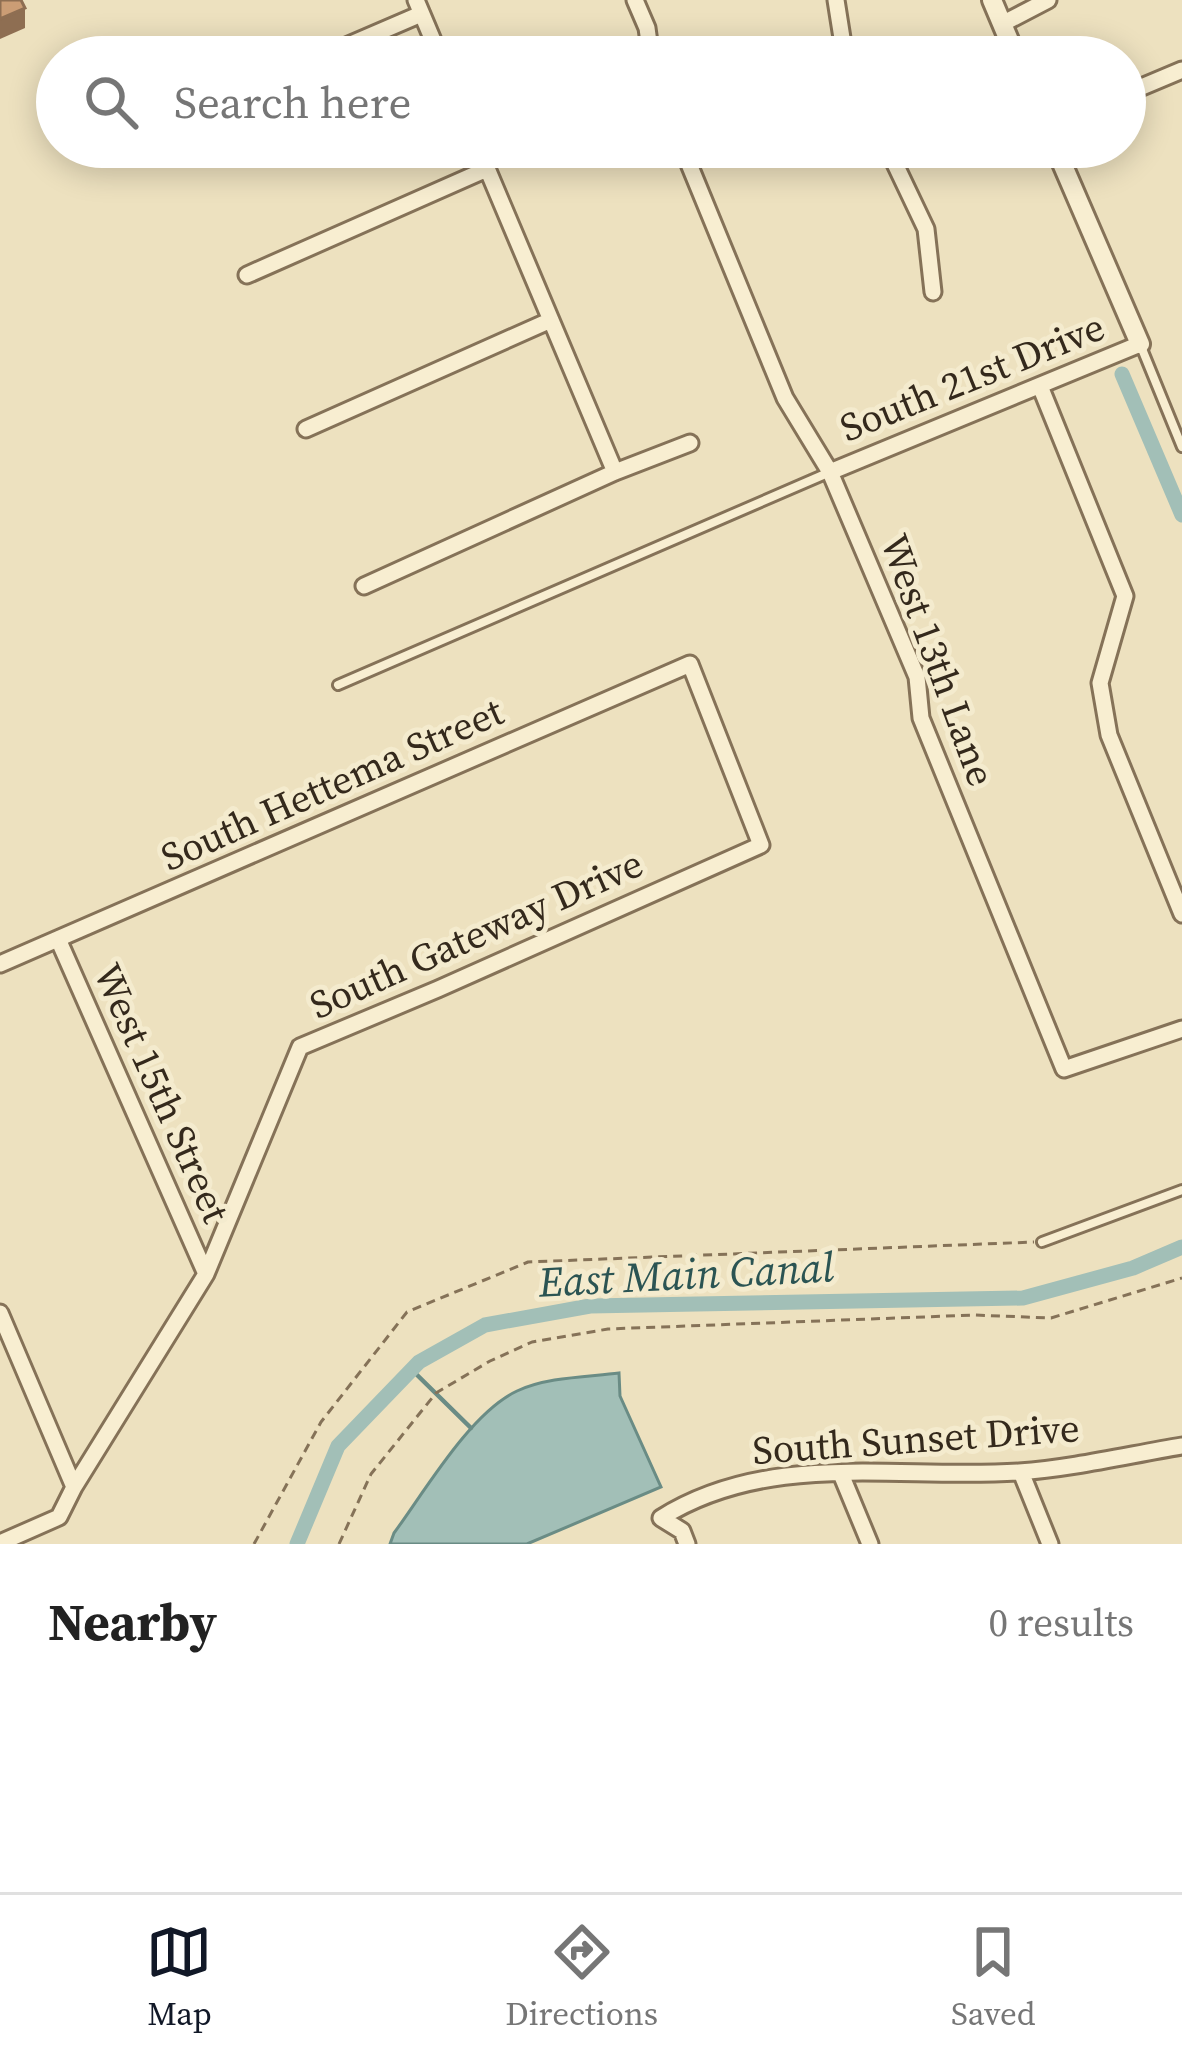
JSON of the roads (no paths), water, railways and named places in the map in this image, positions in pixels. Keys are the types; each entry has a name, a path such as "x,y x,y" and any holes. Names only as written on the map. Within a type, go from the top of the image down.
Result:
{"street":[{"path":"635,0 648,36"},
{"path":"836,0 842,36"},
{"path":"992,0 1007,36"},
{"path":"1002,24 1048,0"},
{"path":"362,36 418,7 431,36"},
{"path":"1146,85 1182,70"},
{"name":"West 13th Lane","path":"691,168 785,398 830,472 917,677 921,718 1064,1069 1182,1029"},
{"path":"897,168 926,229 933,292"},
{"path":"1064,168 1140,344"},
{"path":"247,275 487,169 615,472"},
{"path":"306,429 551,320"},
{"name":"South 21st Drive","path":"830,472 1140,344"},
{"path":"1040,386 1125,596 1100,683 1109,735 1182,914"},
{"path":"364,586 690,443"},
{"name":"South Gateway Drive","path":"0,1544 59,1517 206,1274 300,1047 761,845 690,664"},
{"name":"South Hettema Street","path":"0,964 690,664"},
{"name":"West 15th Street","path":"58,939 206,1274"},
{"path":"0,1312 74,1487"},
{"name":"South Sunset Drive","path":"687,1544 682,1531 661,1518 714,1490 775,1475 1021,1472 1182,1446"},
{"path":"1021,1472 1050,1544"},
{"path":"841,1474 870,1544"}],"lane":[{"path":"1140,344 1182,447"},
{"path":"338,685 830,472"},
{"path":"1042,1242 1182,1190"}],"water":[{"path":"619,1373 620,1396 661,1487 527,1544 390,1544 450,1454 499,1402 541,1383"}],"waterway":[{"path":"1122,374 1182,515"},
{"name":"East Main Canal","path":"297,1544 338,1446 419,1362 485,1325 590,1306 1023,1298 1133,1268 1182,1247"},
{"path":"412,1370 471,1428"}]}
